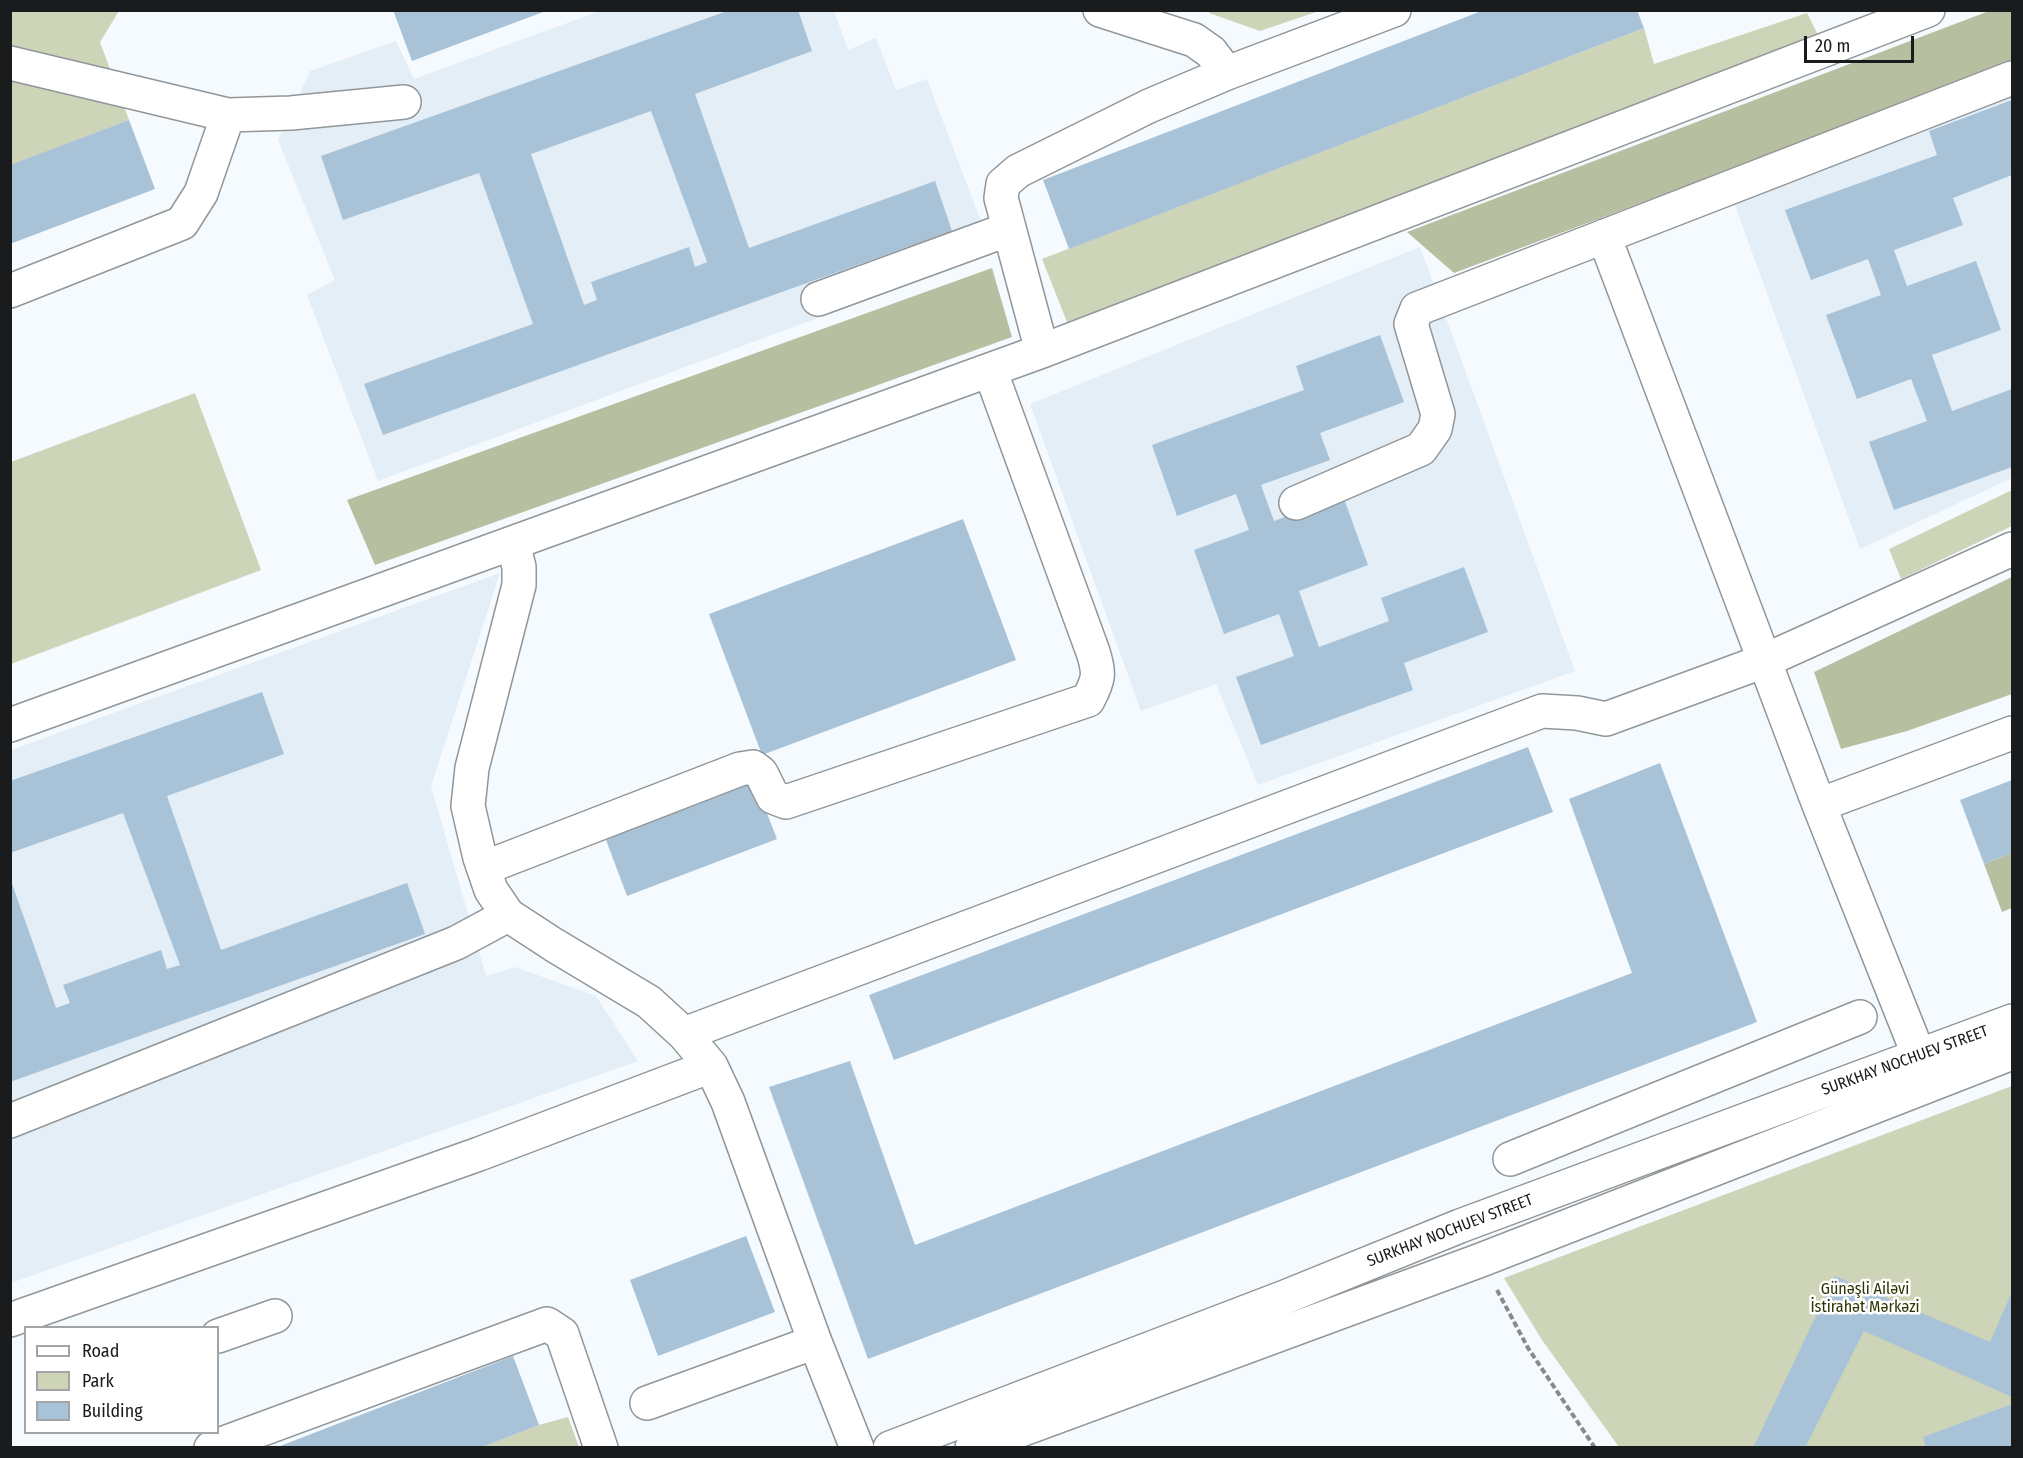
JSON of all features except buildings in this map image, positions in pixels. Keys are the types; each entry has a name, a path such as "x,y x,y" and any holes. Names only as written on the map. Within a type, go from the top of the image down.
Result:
{"street":[{"path":"1100,10 1194,40 1211,52 1227,73"},
{"path":"1042,351 1000,198 1003,184 1018,171 1149,106 1227,73 1394,10"},
{"path":"10,725 1042,351 1860,22 1928,10"},
{"path":"10,63 228,115 291,113 404,102"},
{"path":"1296,503 1421,450 1435,429 1438,414 1412,324 1416,309 2013,78"},
{"path":"10,291 182,223 201,194 228,115"},
{"path":"818,299 1009,229"},
{"path":"1604,236 1764,662 1919,1056"},
{"path":"484,868 740,769 753,767 761,773 773,797 786,802 1088,700 1095,687 1099,671 990,370"},
{"path":"513,543 519,567 519,585 472,768 468,806 491,890 508,915 650,1002 684,1034 711,1066 728,1102 815,1342 857,1448"},
{"path":"684,1034 1542,711 1577,713 1606,719 1764,662 2013,549"},
{"path":"1819,804 2013,733"},
{"path":"10,1122 456,943 508,915"},
{"path":"1510,1159 1860,1017"},
{"name":"SURKHAY NOCHUEV STREET","path":"890,1448 1285,1297 1460,1226 2013,1021"},
{"name":"SURKHAY NOCHUEV STREET","path":"972,1448 1481,1260 2013,1053"},
{"path":"17,1322 468,1158 711,1066"},
{"path":"1707,1079 1729,1126"},
{"path":"219,1336 275,1316"},
{"path":"211,1448 547,1324 562,1335 601,1448"},
{"path":"647,1403 815,1342"}],"path":[{"path":"1481,1260 1528,1348 1595,1448"}],"shaded area":[{"path":"600,11 834,11 848,50 876,38 896,90 927,79 993,253 378,481 307,295 335,280 278,140 310,71 396,41 414,79"},
{"path":"2012,88 2012,478 1860,549 1732,197"},
{"path":"1420,247 1575,671 1258,785 1216,684 1141,711 1030,404"},
{"path":"500,573 431,786 486,976 515,967 596,996 638,1061 11,1283 11,750"}],"green space":[{"path":"1210,10 1319,11 1260,31 1209,13"},
{"path":"11,11 119,11 100,42 129,120 11,165"},
{"path":"1989,11 2012,11 2012,64 1454,273 1407,232"},
{"path":"1807,13 1822,43 1067,322 1042,259 1644,28 1654,64"},
{"path":"992,268 1012,337 375,565 347,500"},
{"path":"195,393 261,570 11,664 11,462"},
{"path":"2012,490 2012,526 1901,579 1889,549"},
{"path":"2012,577 2012,694 1907,731 1841,749 1814,672"},
{"path":"2012,853 2012,908 2002,912 1984,864"},
{"name":"Günəşli Ailəvi İstirahət Mərkəzi","path":"2012,1086 2012,1430 1967,1447 1619,1447 1542,1340 1504,1278"},
{"path":"568,1417 579,1447 480,1448 539,1425"}]}
